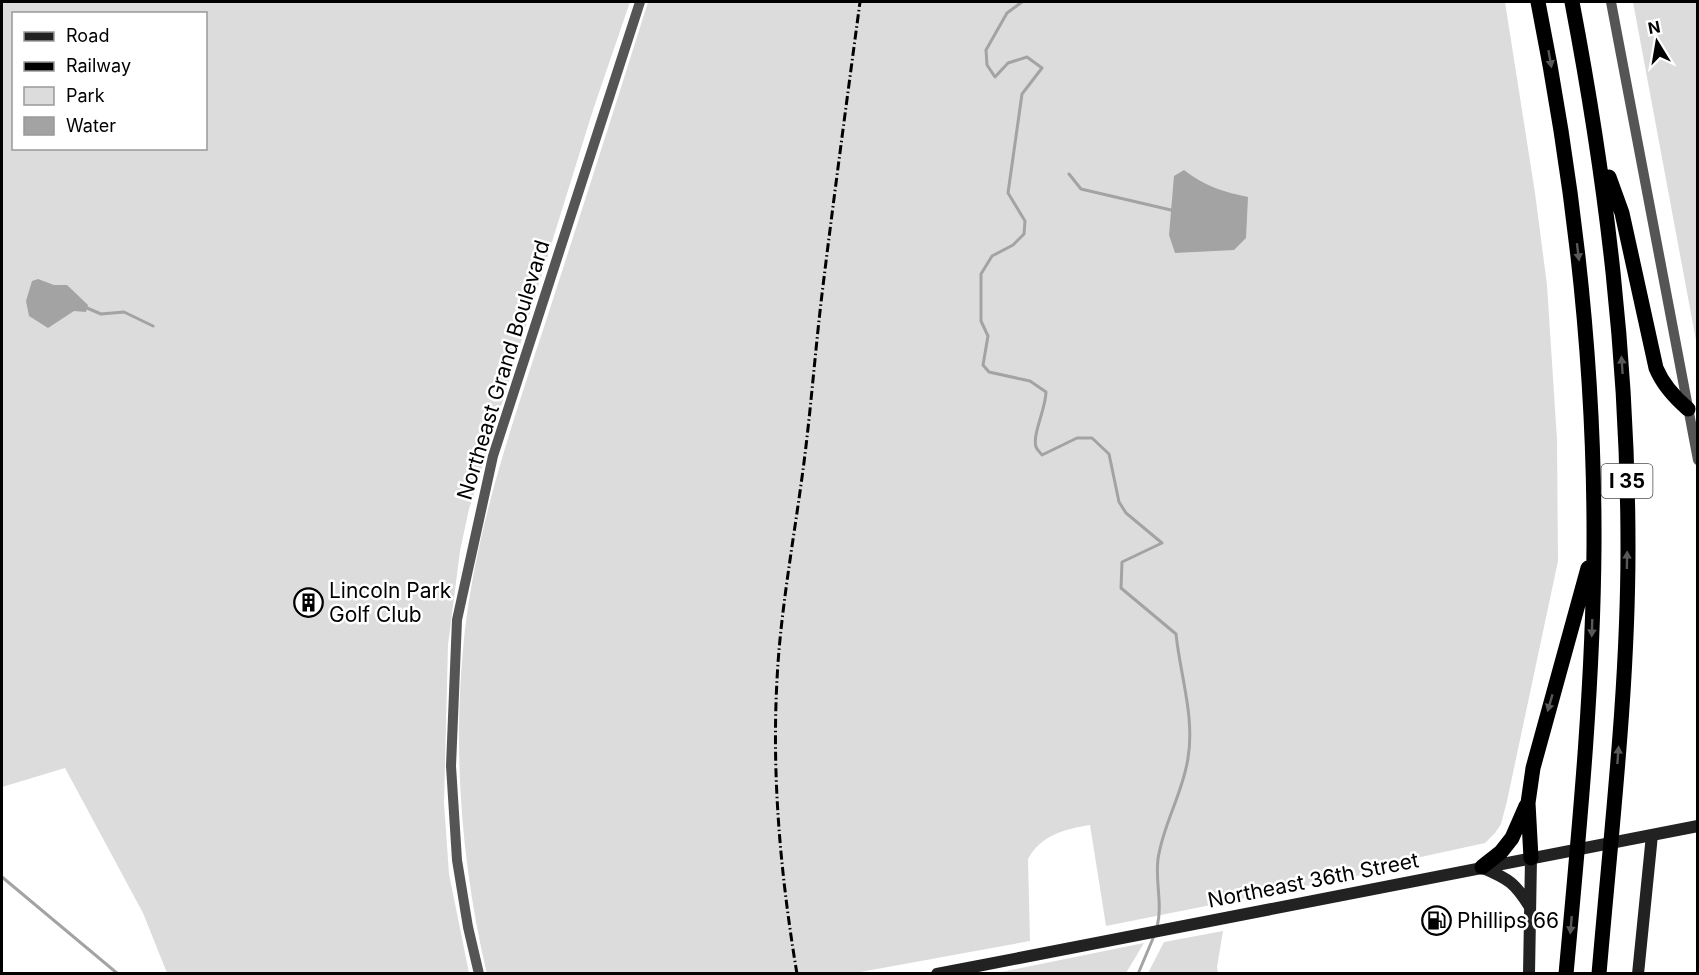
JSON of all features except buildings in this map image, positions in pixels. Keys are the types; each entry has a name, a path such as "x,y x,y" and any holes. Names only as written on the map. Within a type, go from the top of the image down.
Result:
{"highway":[{"name":"I 35","path":"1538,2 1564,145 1582,288 1590,388 1594,548 1592,629 1566,974"},
{"name":"I 35","path":"1572,2 1609,225 1619,330 1626,460 1628,548 1622,697 1599,974"},
{"path":"1598,149 1622,213 1656,368 1665,386 1688,409"},
{"path":"1531,858 1528,803 1533,768 1594,548"},
{"path":"1482,867 1501,852 1512,838 1528,803"}],"main road":[{"name":"Northeast 36th Street","path":"937,974 1698,825"},
{"path":"1638,974 1652,835"},
{"path":"1529,974 1531,858"},
{"path":"1482,867 1506,877 1516,886 1530,907"}],"street":[{"name":"Northeast Grand Boulevard","path":"478,974 457,860 451,766 457,620 493,456 640,2"},
{"path":"1611,2 1698,460"}],"green space":[{"path":"2,2 630,2 593,110 469,509 460,551 448,645 444,803 449,874 469,973 167,973 143,913 65,768 2,787"},
{"path":"648,2 1505,2 1547,285 1557,440 1558,561 1507,801 1501,824 1495,833 1485,843 1416,858 1416,864 1106,926 1090,825 1054,834 1040,844 1028,859 1030,941 855,973 487,974 471,894 462,812 460,690 468,608 494,486"},
{"path":"1633,2 1697,2 1697,346"},
{"path":"1223,931 1218,973 1148,973 1164,942"},
{"path":"1144,943 1126,973 996,973"}],"water":[{"path":"1184,170 1214,188 1248,197 1246,238 1234,250 1175,253 1169,235 1174,176"},
{"path":"38,279 54,285 67,285 88,305 86,312 74,311 48,328 29,316 26,301 32,281"}],"waterway":[{"path":"1022,2 1007,13 986,50 987,65 995,77 1008,63 1027,57 1042,68 1022,94 1008,193 1025,221 1024,234 1013,245 992,256 981,274 981,321 988,336 983,365 989,372 1030,381 1046,392 1035,442 1036,448 1042,455 1077,438 1092,438 1109,454 1119,502 1126,513 1162,543 1122,562 1121,588 1176,634 1190,727 1188,758 1182,784 1164,833 1158,859 1159,919 1157,927"},
{"path":"1069,174 1081,189 1171,210"},
{"path":"87,308 101,314 124,312 153,326"},
{"path":"2,877 118,974"},
{"path":"1138,974 1154,936"},
{"path":"187,974 192,974"}],"railway":[{"path":"797,974 781,853 776,772 776,691 785,599 860,2"}],"place":[{"name":"Lincoln Park Golf Club","path":"308,602"},
{"name":"Phillips 66","path":"1436,920"}]}
